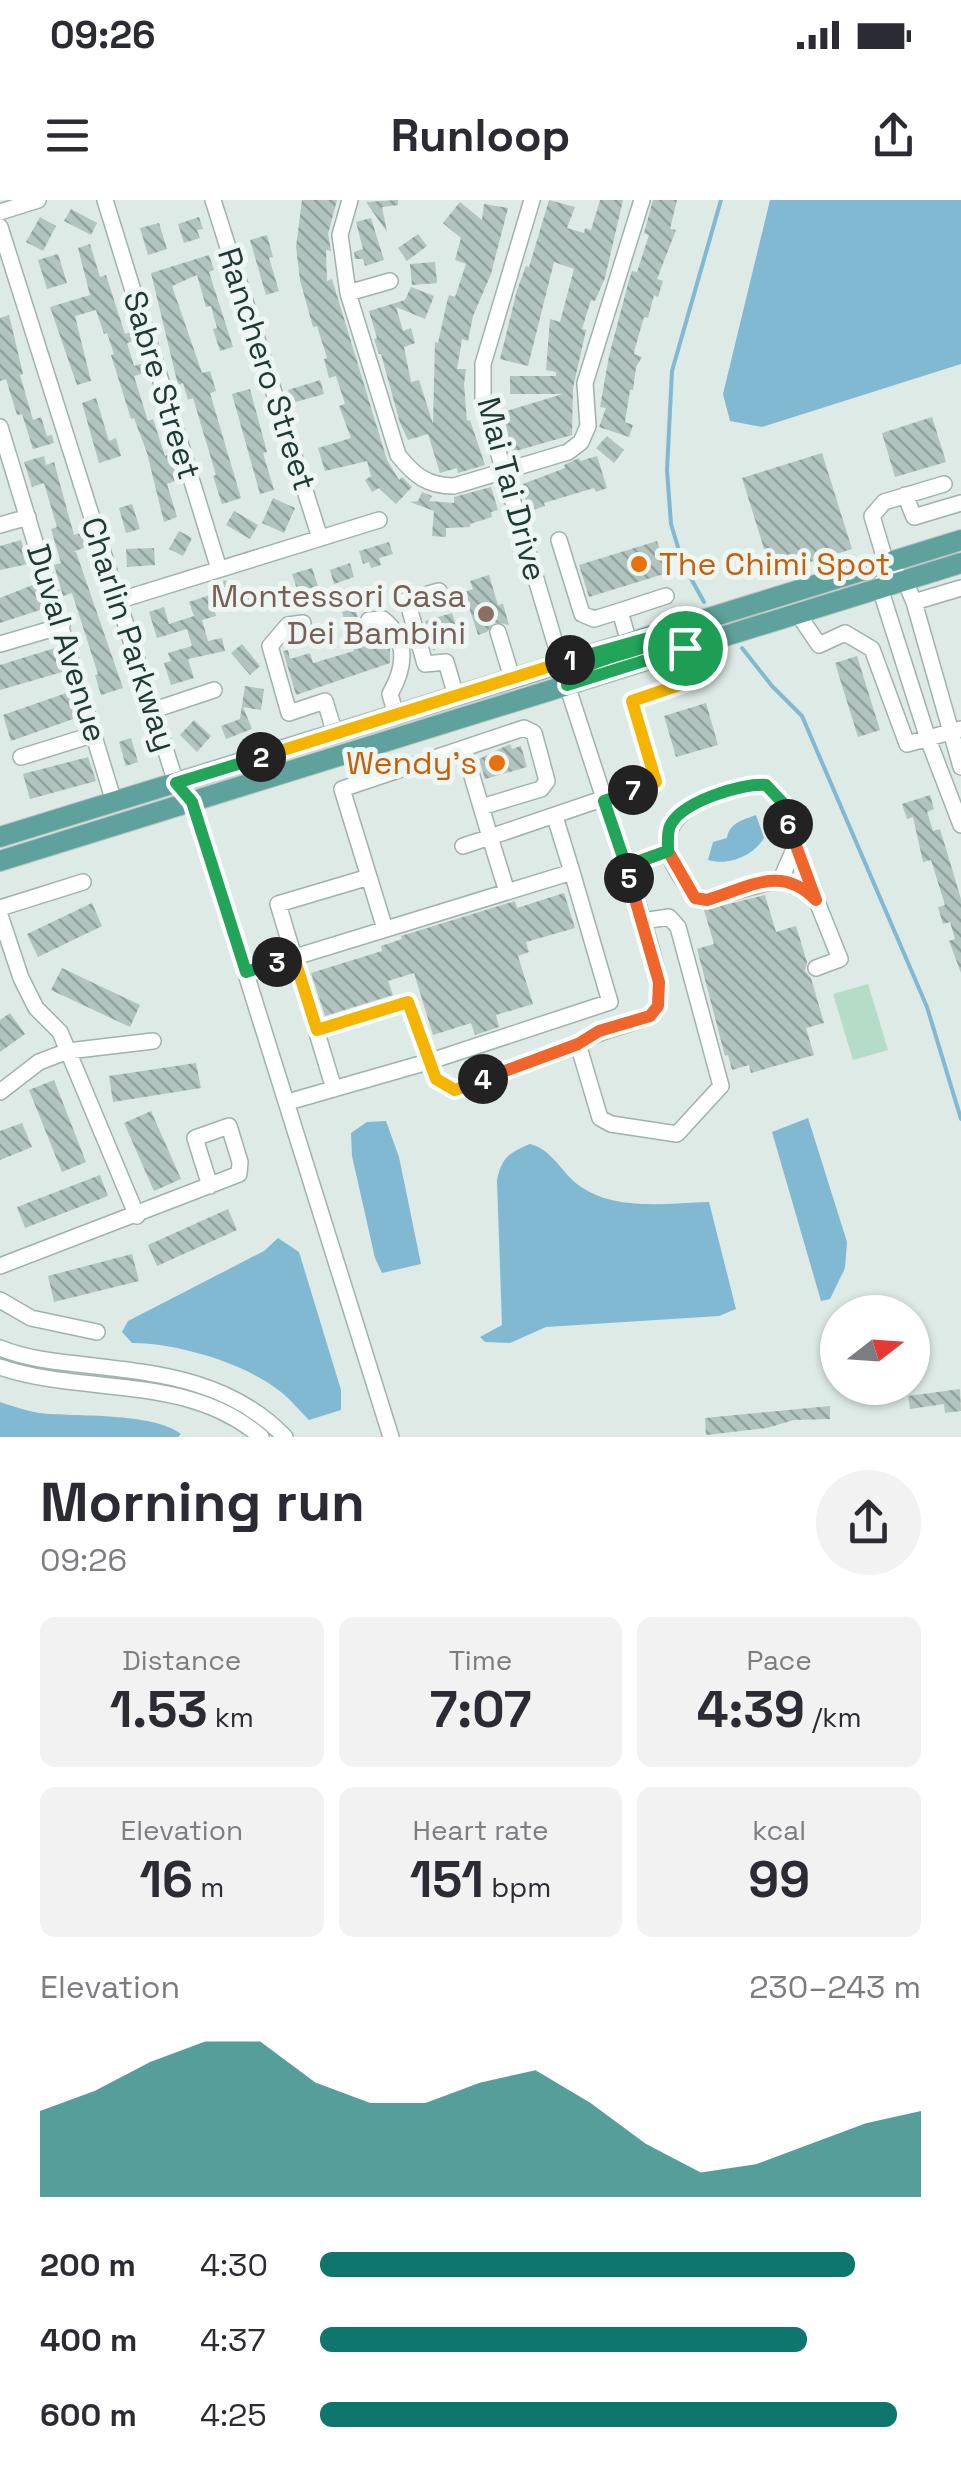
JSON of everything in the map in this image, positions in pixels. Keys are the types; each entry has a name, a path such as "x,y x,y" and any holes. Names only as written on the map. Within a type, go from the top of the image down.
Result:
{"main road":[{"path":"0,837 961,540"},
{"path":"0,861 961,564"},
{"path":"567,685 594,662 652,643 659,635"},
{"path":"462,718 471,705 544,684 560,671 562,663"}],"street":[{"path":"0,212 38,200"},
{"name":"Sabre Street","path":"106,200 219,569"},
{"name":"Ranchero Street","path":"213,200 320,538"},
{"path":"350,200 340,235 348,293 398,455 416,476 438,486 454,486 568,452 582,442 588,426 585,384 642,200"},
{"name":"Mai Tai Drive","path":"532,200 484,364 483,401 562,663"},
{"name":"Charlin Parkway","path":"0,227 176,783 192,802 391,1437"},
{"path":"348,293 390,281"},
{"name":"Duval Avenue","path":"0,427 114,802"},
{"path":"944,484 884,502 873,510 872,516 886,563 904,581 914,602 957,731 961,766"},
{"path":"905,495 914,516 961,503"},
{"path":"0,526 28,517"},
{"path":"118,601 379,520"},
{"path":"559,540 582,614 594,619 666,596"},
{"path":"886,563 880,588 928,739 961,825"},
{"path":"914,602 961,588"},
{"path":"439,592 407,600 425,664 446,662 456,696"},
{"path":"620,611 629,643"},
{"path":"798,614 819,645 845,633 872,649 907,744 957,731"},
{"path":"369,620 383,619 394,628 402,648 403,669 390,694 396,714"},
{"path":"302,622 288,625 270,646 289,713 325,702 335,734"},
{"path":"0,644 62,626"},
{"path":"498,632 512,678"},
{"path":"463,846 656,782 632,701 694,680 685,648"},
{"path":"317,1030 408,1002 436,1079 455,1090 578,1044 599,1031 650,1016 658,1006 659,982 643,921 567,685"},
{"path":"154,710 214,690"},
{"path":"385,930 342,788 524,728 534,733 547,781 541,789 481,807"},
{"path":"21,757 95,734"},
{"path":"362,748 372,779"},
{"path":"466,748 507,892"},
{"path":"816,900 802,885 781,879 707,900 695,898 668,851 668,828 681,812 713,796 766,785 782,802 794,847 816,900 840,960 816,968"},
{"path":"288,1102 610,1002 556,816"},
{"path":"781,879 794,847"},
{"path":"626,866 668,851"},
{"path":"246,972 572,872"},
{"path":"334,1089 278,904 369,878"},
{"path":"83,882 0,912 28,993 36,1008 60,1032 137,1216"},
{"path":"578,1044 600,1118 611,1124 677,1134 721,1086 678,926 669,917 643,921"},
{"path":"0,1092 39,1062 68,1052 153,1041"},
{"path":"0,1266 210,1186"},
{"path":"0,1300 31,1318 98,1332"},
{"path":"0,1348 37,1359 196,1382 236,1398 286,1437"},
{"path":"0,1367 47,1378 182,1396 234,1417 260,1437"}],"green space":[{"path":"868,984 888,1050 853,1060 833,994"}],"water":[{"path":"770,200 961,200 961,364 762,427 730,421 723,394"},
{"path":"756,815 764,838 754,850 732,860 708,860 713,842 727,838 734,825"},
{"path":"808,1118 847,1242 845,1268 832,1295 820,1298 772,1132"},
{"path":"386,1121 399,1157 421,1264 382,1273 375,1258 352,1156 351,1133 367,1122"},
{"path":"530,1144 550,1155 577,1184 607,1199 641,1204 709,1202 736,1309 719,1316 546,1327 510,1343 485,1342 480,1337 502,1325 497,1180 508,1157"},
{"path":"278,1238 299,1252 341,1390 341,1410 309,1420 281,1392 249,1372 189,1351 132,1343 122,1332 128,1321 264,1251"},
{"path":"0,1402 39,1413 152,1422 181,1434 0,1437"}],"building":[{"path":"302,200 337,200 328,234 331,251 326,250 327,281 332,279 387,460 399,480 402,477 412,487 396,504 379,488 372,492 365,480 371,476 367,461 325,471 318,448 351,438 339,406 345,404 336,376 329,378 324,359 327,358 317,326 313,327 300,280 296,247"},
{"path":"398,200 398,205 382,207 387,232 366,202"},
{"path":"549,200 575,207 567,228 584,233 585,228 591,230 600,200 623,200 605,278 595,301 591,300 582,329 586,330 573,388 572,435 512,452 503,412 563,394 510,394 510,376 556,376 556,372 546,370 550,319 560,322 574,269 554,262 528,366 500,359 517,290 526,266 529,267"},
{"path":"653,200 677,200 670,229 676,230 657,279 663,281 658,297 654,295 648,318 644,317 635,348 634,354 642,357 630,390 625,422 633,425 629,437 599,427 606,408 600,407 629,280 632,271 637,272 649,235 644,233"},
{"path":"460,202 482,220 484,204 508,208 468,341 462,339 457,369 466,369 467,421 470,420 485,465 458,473 457,468 440,473 428,434 408,440 400,423 369,311 405,300 411,287 434,296 425,319 396,307 403,331 411,328 415,343 404,347 411,382 419,380 433,424 435,342 438,343 449,295 455,297 466,264 455,260 461,238 443,223"},
{"path":"71,209 97,223 91,235 64,221"},
{"path":"40,217 56,226 43,251 26,242"},
{"path":"199,217 203,229 197,230 200,238 184,243 178,224"},
{"path":"371,218 384,260 365,266 363,259 355,259 354,252 363,249 356,222"},
{"path":"159,223 167,249 148,255 140,228"},
{"path":"418,234 427,246 407,261 398,248"},
{"path":"267,235 279,291 266,295 250,240"},
{"path":"90,244 100,277 106,275 125,334 132,332 134,341 127,343 134,366 141,364 144,373 134,376 148,421 153,419 178,480 167,484 177,517 164,522 147,453 134,418 131,419 111,355 114,354 96,310 75,316 91,381 77,385 50,307 90,295 78,248"},
{"path":"58,254 67,283 47,289 38,260"},
{"path":"209,255 214,270 209,272 233,347 220,351 211,306 206,307 197,275 172,286 202,373 210,371 216,391 210,393 241,498 222,504 193,398 188,400 183,383 178,385 151,273"},
{"path":"435,262 437,283 412,285 410,264"},
{"path":"9,315 33,420 41,417 47,436 52,435 54,443 33,449 6,379 0,381 0,318"},
{"path":"320,380 324,394 292,403 288,390"},
{"path":"250,389 274,490 260,494 232,394"},
{"path":"96,398 109,441 116,438 121,456 99,463 82,403"},
{"path":"932,417 946,462 895,477 882,433"},
{"path":"607,436 624,450 614,463 596,448"},
{"path":"822,453 852,549 772,574 742,478"},
{"path":"44,456 46,465 54,462 74,535 81,533 86,547 73,552 123,688 101,695 72,593 63,596 54,565 61,563 51,529 57,527 44,483 32,487 24,462"},
{"path":"597,456 607,488 596,492 594,488 544,503 545,506 528,512 523,484 565,468 564,465 579,458 580,461"},
{"path":"491,487 498,510 491,512 492,517 470,527 446,528 446,537 432,536 434,511 410,502 418,501 422,492 432,496 429,501 454,503 454,497"},
{"path":"273,498 295,508 284,533 262,523"},
{"path":"132,504 140,529 126,533 119,508"},
{"path":"234,511 258,525 250,539 226,525"},
{"path":"179,531 192,538 183,556 169,549"},
{"path":"21,540 28,564 0,570 0,546"},
{"path":"657,541 667,573 589,597 579,565"},
{"path":"389,542 393,554 379,558 381,565 371,568 369,562 363,564 359,551"},
{"path":"154,548 155,565 127,567 126,549"},
{"path":"350,563 354,577 334,584 330,570"},
{"path":"312,568 318,586 298,592 292,574"},
{"path":"489,575 509,625 494,622 487,632 478,635 464,592 473,589 470,581"},
{"path":"224,580 247,591 256,588 245,611 216,597"},
{"path":"35,584 43,609 0,623 0,598"},
{"path":"210,595 216,616 202,620 208,641 222,638 225,651 188,659 194,678 171,685 164,663 171,661 168,653 192,646 187,629 157,638 149,612 164,607 169,624 194,616 189,602"},
{"path":"355,608 365,642 384,636 390,648 390,663 296,695 283,651 288,650 290,659 310,653 313,663 354,651 342,612"},
{"path":"452,613 461,641 433,650 425,621"},
{"path":"242,644 260,666 250,675 231,653"},
{"path":"55,648 62,672 0,690 0,665"},
{"path":"857,656 880,730 858,737 835,663"},
{"path":"245,686 264,689 261,710 243,707 252,729 226,739 221,726 240,719"},
{"path":"69,692 76,718 11,741 3,715"},
{"path":"706,703 718,745 676,757 664,716"},
{"path":"194,720 211,736 197,752 180,735"},
{"path":"131,738 138,762 126,766 119,742"},
{"path":"510,744 512,749 521,746 527,767 485,779 479,759"},
{"path":"88,757 96,781 30,799 23,774"},
{"path":"930,795 934,809 927,812 933,831 940,829 961,899 961,973 949,941 955,939 950,922 943,924 938,907 945,905 931,860 923,862 913,817 907,819 902,804"},
{"path":"564,893 575,928 526,942 529,952 518,956 533,1004 496,1015 499,1027 475,1035 471,1023 433,1035 414,973 388,981 393,995 325,1016 311,973 382,951 381,946 402,939 401,936 515,901 517,908"},
{"path":"765,895 776,932 796,926 807,962 805,971 811,978 824,1023 806,1028 814,1055 751,1073 749,1065 732,1070 728,1055 725,1056 697,949 714,944 704,910"},
{"path":"92,903 102,926 38,957 27,934"},
{"path":"62,968 140,1005 130,1027 51,990"},
{"path":"10,1013 25,1034 0,1052 0,1020"},
{"path":"196,1063 201,1088 113,1102 109,1076"},
{"path":"54,1080 86,1162 62,1172 29,1090"},
{"path":"151,1111 181,1179 154,1191 124,1123"},
{"path":"22,1123 32,1147 0,1160 0,1131"},
{"path":"100,1175 108,1196 25,1228 17,1207"},
{"path":"228,1209 237,1230 157,1266 148,1245"},
{"path":"132,1254 139,1281 54,1302 48,1276"},
{"path":"960,1389 961,1411 945,1413 944,1404 910,1409 909,1405 930,1405 930,1393"},
{"path":"830,1406 830,1419 794,1420 767,1428 706,1435 705,1418"}],"waterway":[{"path":"704,602 683,564 671,524 667,470 672,371 721,200"},
{"path":"742,648 802,716 927,1007 961,1119"}],"place":[{"name":"The Chimi Spot","path":"639,564"},
{"name":"Montessori Casa Dei Bambini","path":"486,614"},
{"name":"Wendy's","path":"497,763"}],"route":[{"path":"685,648 567,685 594,662 652,643 659,635 176,783 192,802 246,972 294,957 317,1030 408,1002 436,1079 455,1090 578,1044 599,1031 650,1016 658,1006 659,982 626,866 646,859 668,851 695,898 707,900 781,879 802,885 816,900 794,847 782,802 766,785 713,796 681,812 668,828 668,851 626,866 604,801 656,782 632,701 694,680 685,648"}]}
